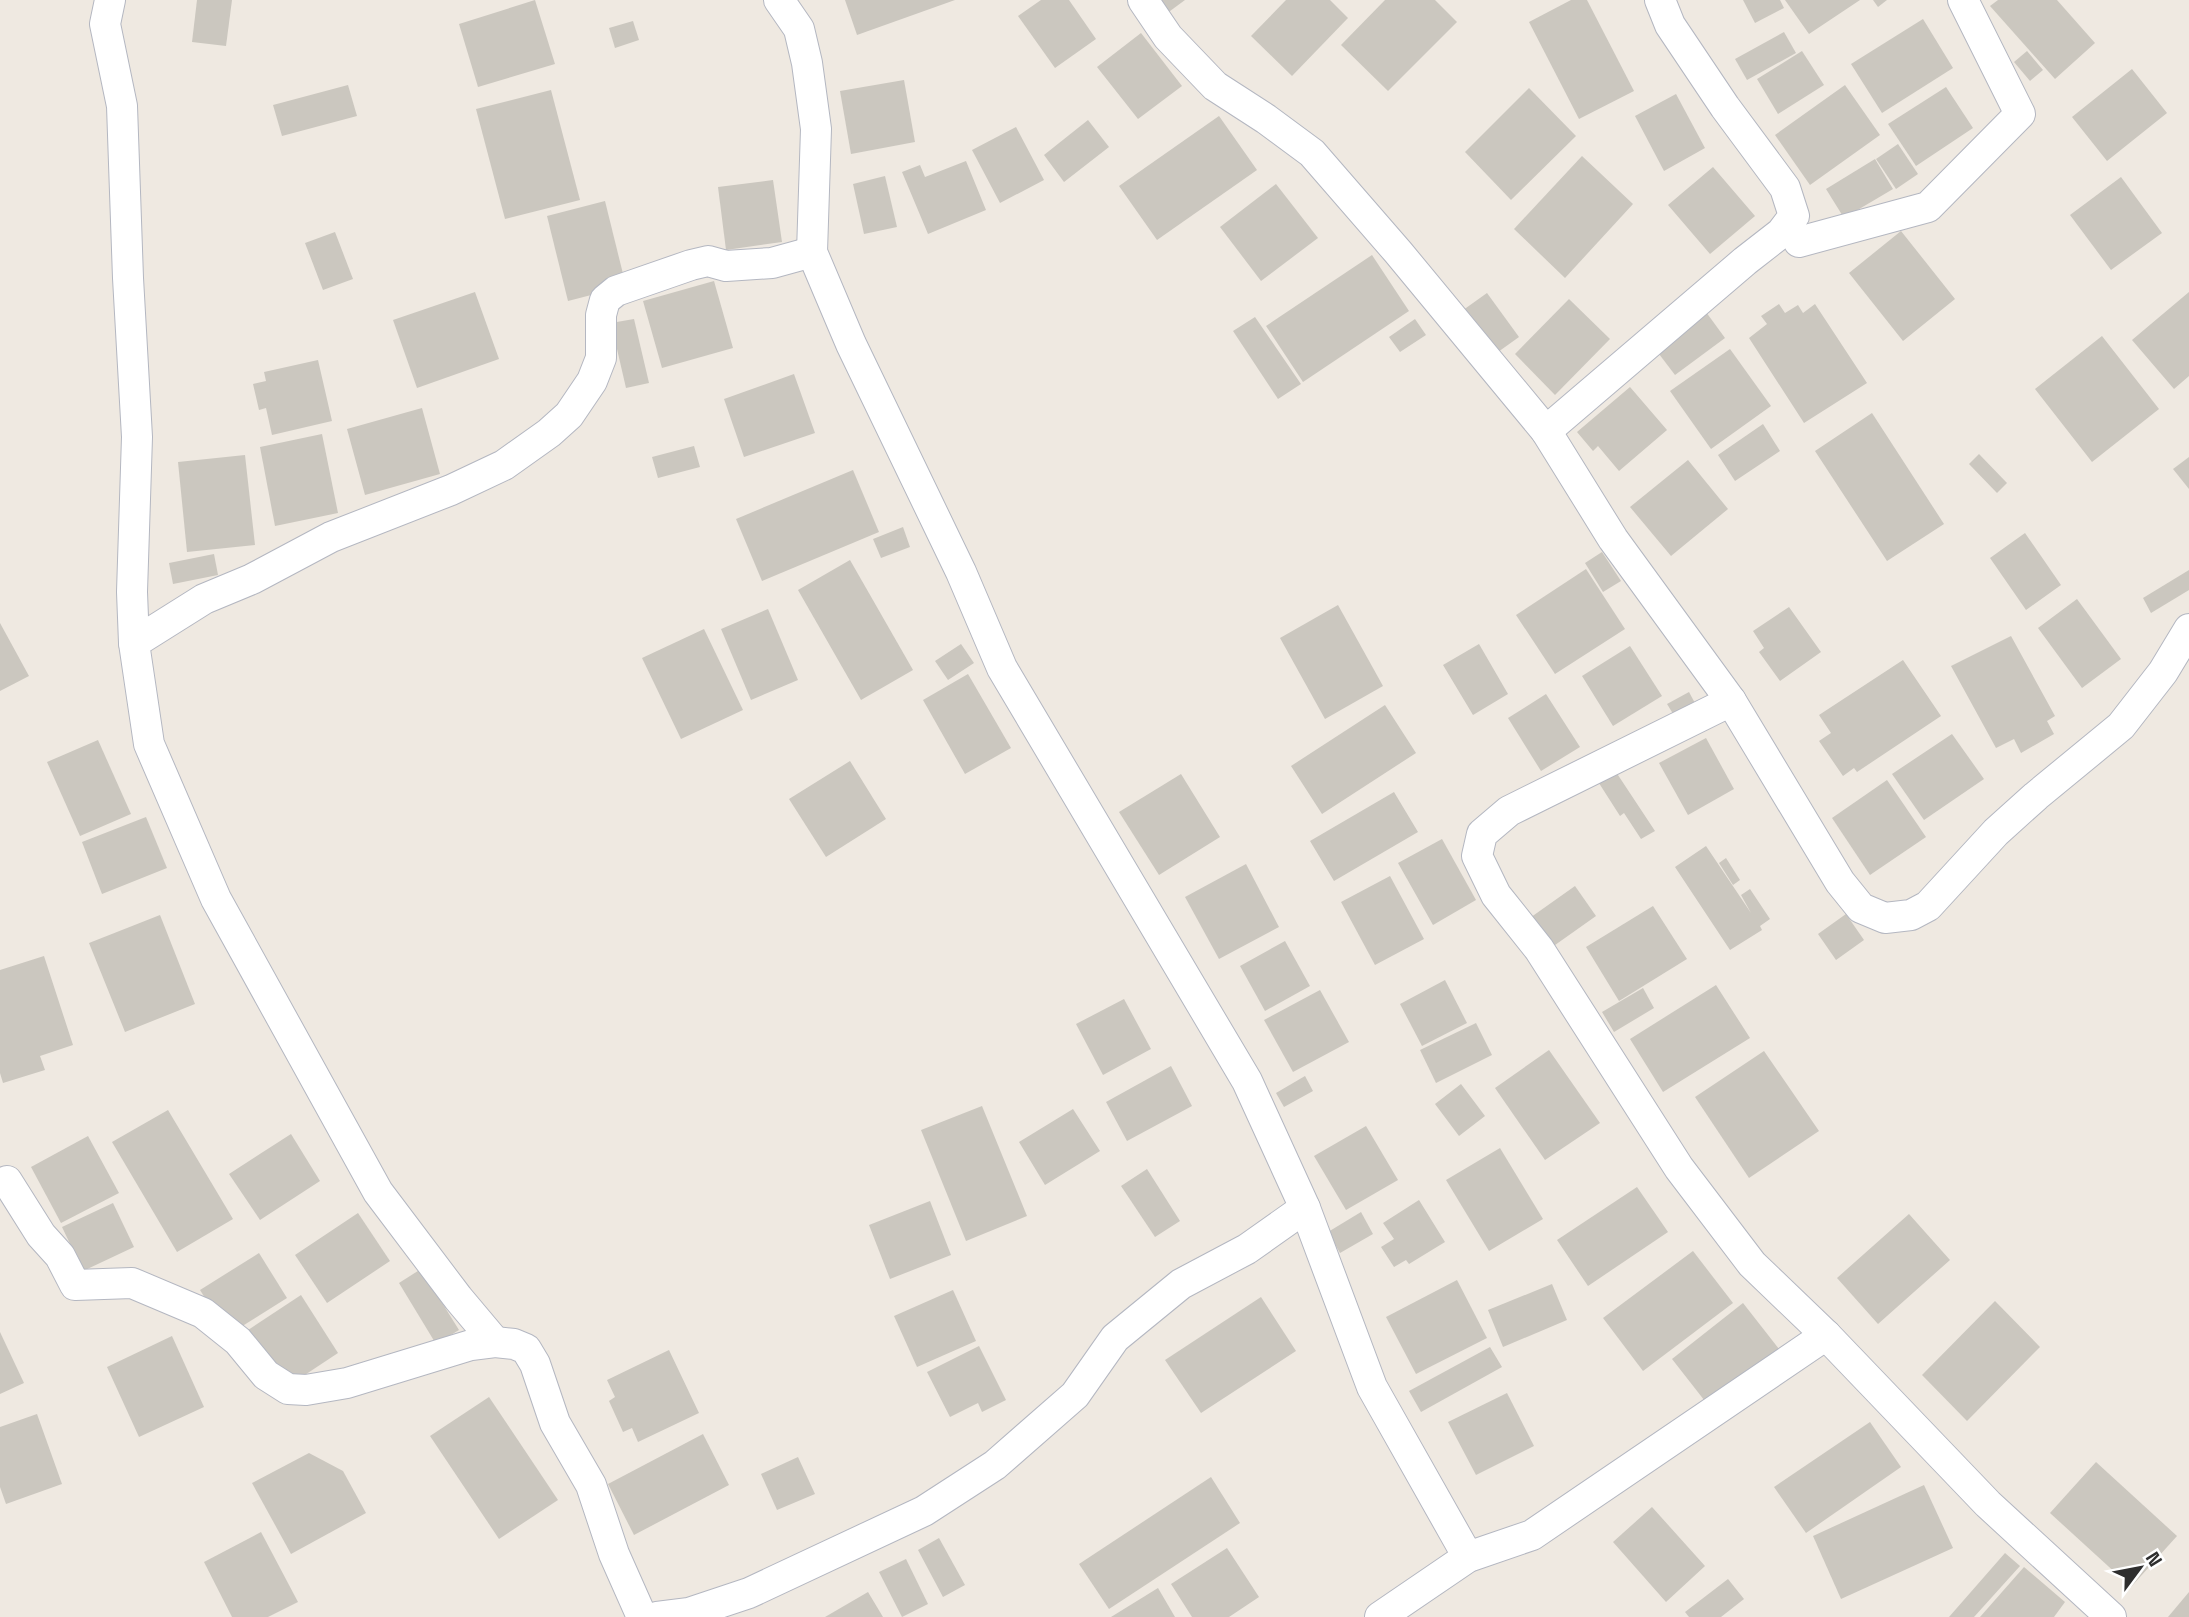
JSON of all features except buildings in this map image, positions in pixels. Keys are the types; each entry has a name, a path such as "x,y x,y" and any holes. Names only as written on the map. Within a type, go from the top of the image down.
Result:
{"street":[{"path":"110,0 105,24 122,106 128,278 138,437 132,592 134,643 149,744 216,899 378,1192 458,1298 495,1342"},
{"path":"779,0 799,29 816,129 812,252 851,344 961,572 1002,668 1247,1081 1305,1208 1372,1387 1468,1557"},
{"path":"1143,0 1168,37 1215,86 1312,153 1398,251 1546,431 1613,539 1731,701 1847,891 1861,908 1885,918 1911,915 1928,906 1996,832 2121,726 2163,672 2189,629"},
{"path":"1546,431 1781,233 1794,216 1785,188 1670,25 1660,0"},
{"path":"1799,242 1928,207 2020,114 1963,0"},
{"path":"134,643 204,599 252,579 331,537 504,466 550,433 569,415 592,382 601,358 601,314 605,299 616,291 708,261 726,266 760,264 812,252"},
{"path":"1731,701 1509,811 1482,834 1477,856 1496,895 1539,949 1679,1168 1752,1264 1826,1335 1988,1504 2112,1617"},
{"path":"7,1181 41,1235 60,1256 75,1284 132,1283 203,1312 238,1340 266,1375 288,1389 306,1390 347,1383 471,1345 514,1343 526,1349 535,1364 555,1423 592,1485 614,1554 642,1617"},
{"path":"657,1617 689,1613 750,1592 924,1511 995,1465 1075,1395 1115,1338 1181,1284 1247,1249 1305,1208"},
{"path":"1380,1617 1468,1557 1532,1535 1826,1335"}]}
